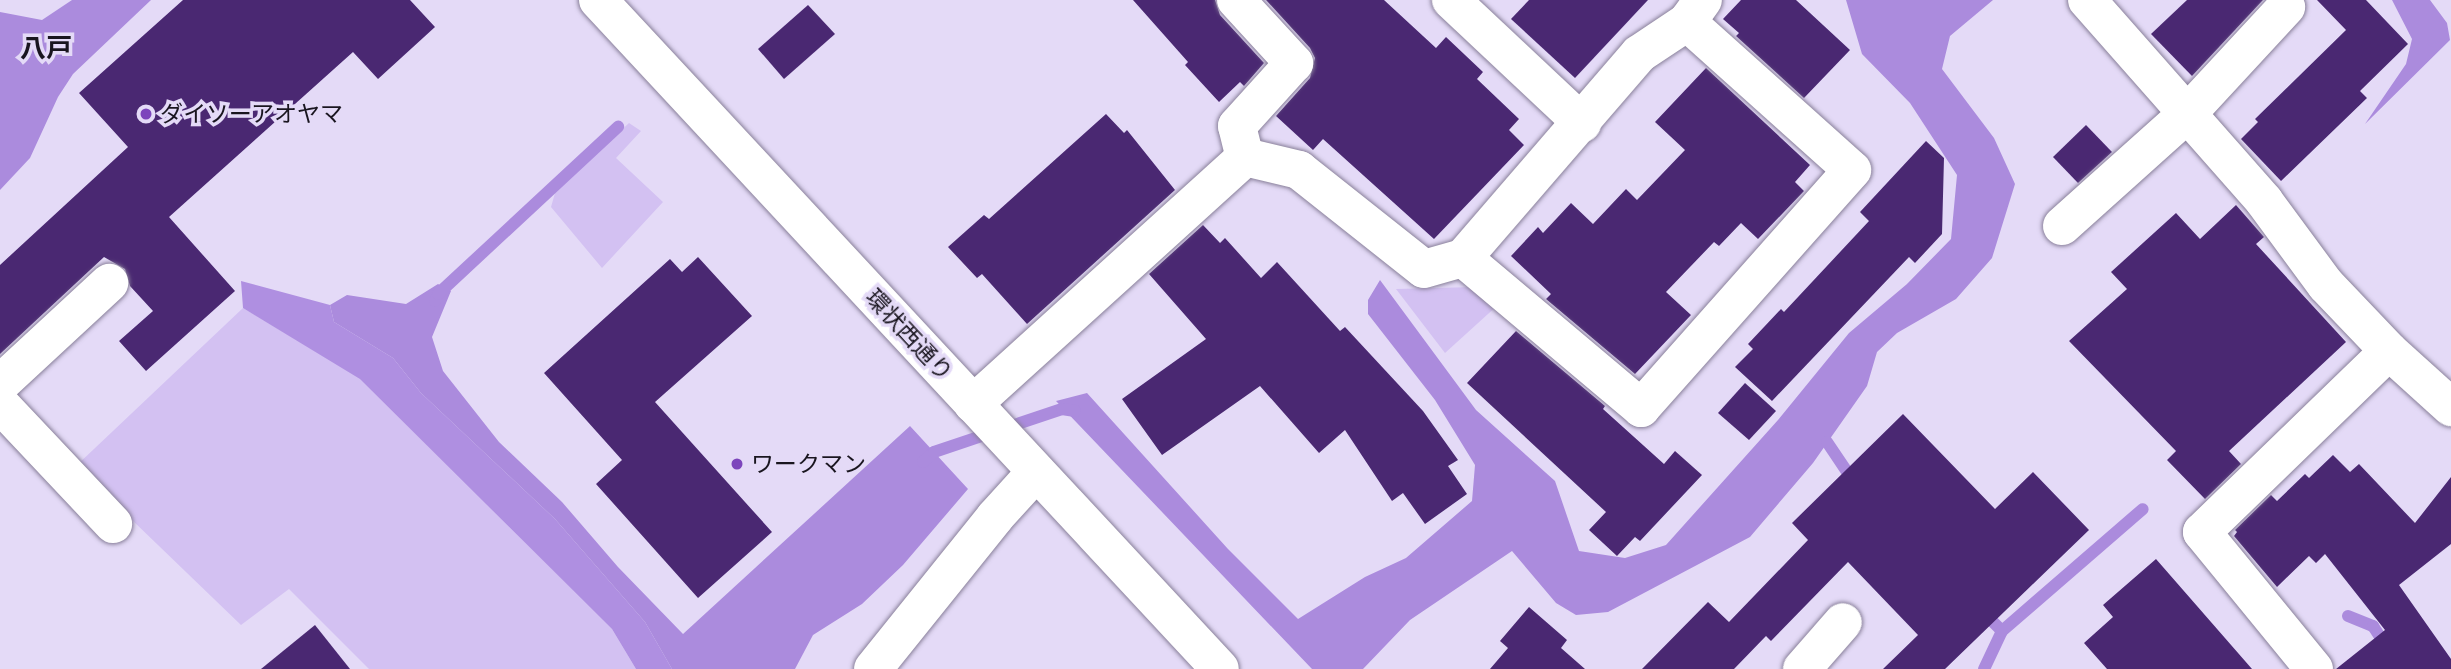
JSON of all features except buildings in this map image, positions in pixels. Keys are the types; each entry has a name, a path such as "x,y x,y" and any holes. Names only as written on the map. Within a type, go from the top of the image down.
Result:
{"main road":[{"name":"環状西通り","path":"598,0 1220,669"},
{"path":"1236,0 1294,63 1237,126 1245,157"},
{"path":"1451,0 1583,123"},
{"path":"2087,0 2264,201 2326,285 2389,351 2451,407"},
{"path":"2062,226 2187,114 2286,7"},
{"path":"1245,157 1299,170 1424,269 1463,258 1583,123 1639,54 1695,11 1852,170 1641,408 1463,258"},
{"path":"977,408 1245,157"},
{"path":"0,384 109,283"},
{"path":"2314,669 2202,532 2389,351"},
{"path":"0,404 113,524"},
{"path":"873,669 995,517 1026,462"},
{"path":"1802,669 1843,622"}],"shaded area":[{"path":"72,0 151,0 73,74 58,97 30,158 0,190 0,12 42,20"},
{"path":"1846,0 1993,0 1950,36 1942,69 1994,138 2015,184 1992,258 1956,299 1897,333 1877,352 1867,386 1813,463 1750,537 1608,612 1576,615 1556,603 1512,551 1410,620 1363,669 1312,669 1056,401 1087,393 1228,549 1298,619 1365,577 1406,558 1472,501 1475,465 1435,400 1368,314 1368,300 1380,280 1476,410 1555,481 1579,551 1625,558 1666,545 1778,420 1849,333 1907,284 1951,239 1957,175 1910,103 1862,54"},
{"path":"2392,0 2430,0 2447,23 2450,40 2365,124 2406,64 2412,39"},
{"path":"629,123 641,131 616,158 663,202 602,268 551,207 555,193"},
{"path":"241,281 330,305 334,322 393,358 421,393 555,519 645,622 672,669 636,669 612,629 360,379 243,308"},
{"path":"438,284 451,291 432,337 443,371 499,442 562,502 618,567 683,634 910,426 968,489 903,565 862,604 813,635 795,669 672,669 645,622 555,519 421,393 393,358 334,322 330,305 347,295 406,304"},
{"path":"1476,287 1499,304 1445,353 1396,289"},
{"path":"243,308 360,378 612,629 636,669 369,669 289,589 241,625 76,466"}],"waterway":[{"path":"435,301 438,294 618,127"},
{"path":"923,462 934,452 1062,409 1075,411"},
{"path":"1827,442 1854,482"},
{"path":"2002,631 2143,509"},
{"path":"1983,612 2002,631 1984,669"},
{"path":"2348,616 2373,626 2401,669"}],"place":[{"name":"ダイソーアオヤマ","path":"146,114"},
{"name":"ワークマン","path":"737,464"}],"district":[{"name":"八戸","path":"46,48"}]}
